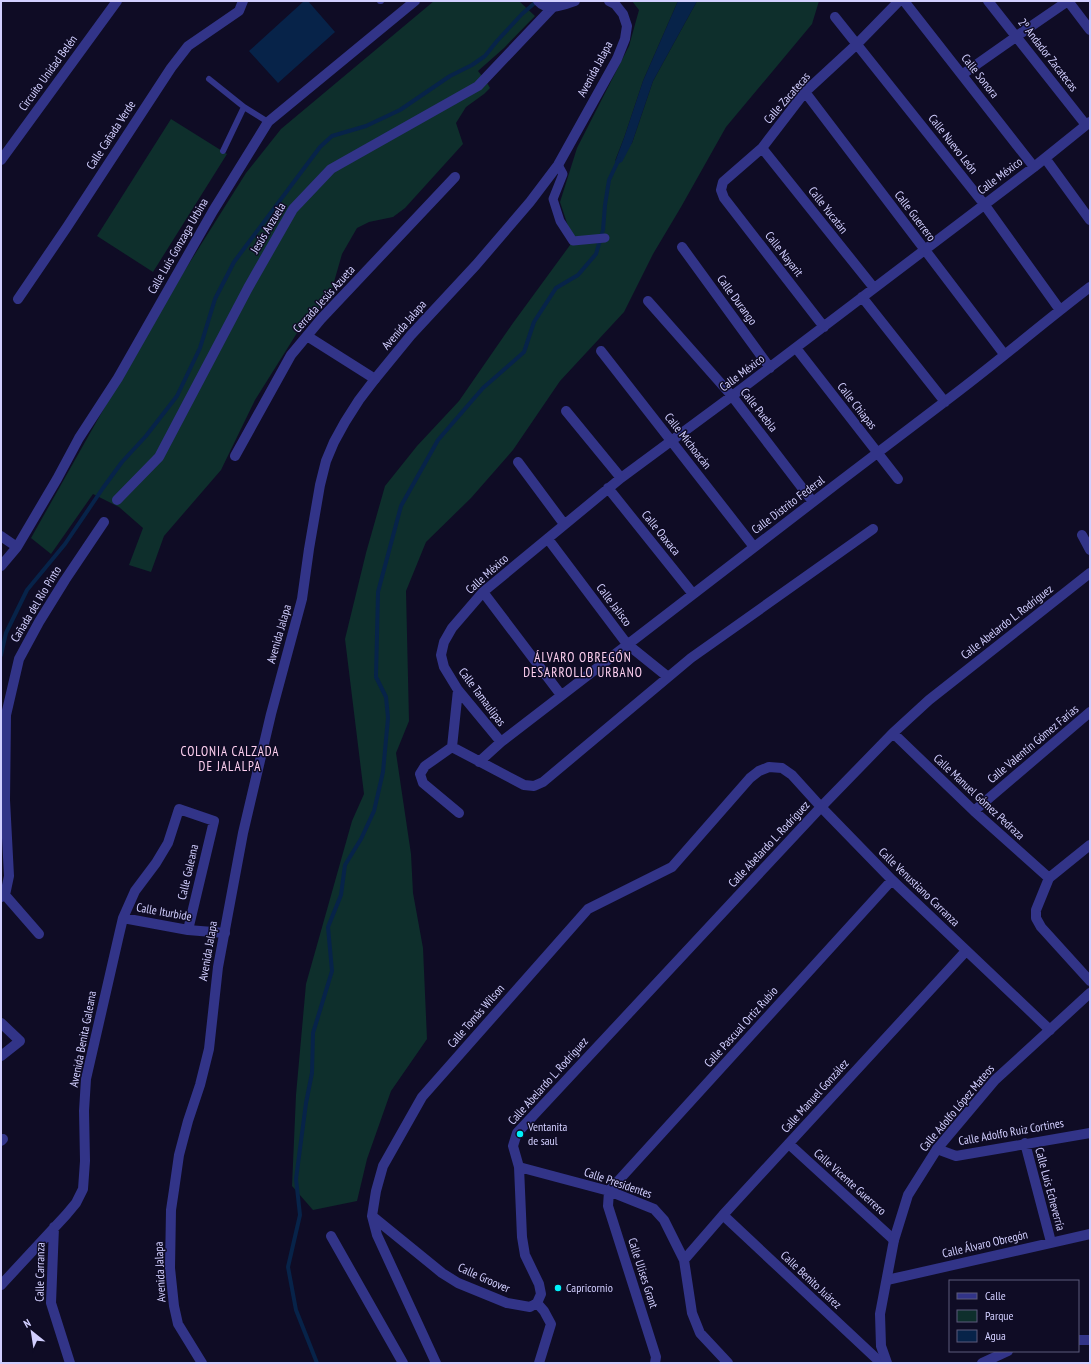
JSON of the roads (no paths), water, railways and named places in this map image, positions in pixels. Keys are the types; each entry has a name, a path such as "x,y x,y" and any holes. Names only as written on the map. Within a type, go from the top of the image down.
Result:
{"street":[{"name":"Circuito Unidad Belén","path":"1,160 117,1"},
{"name":"Calle Cañada Verde","path":"18,299 171,68 188,46 239,11 243,1"},
{"name":"Calle Luis Gonzaga Urbina","path":"1,566 17,547 57,480 79,438 118,378 213,211 268,122 414,1"},
{"path":"540,3 552,8 576,1"},
{"name":"Avenida Jalapa","path":"202,1363 178,1324 174,1306 170,1268 171,1210 179,1155 209,1049 216,978 252,792 274,700 302,599 320,485 326,461 345,422 375,379 412,335 476,265 525,208 558,165 617,59 625,39 627,26 623,14 616,4 609,1"},
{"name":"Calle Zacatecas","path":"724,198 721,190 723,182 762,148 805,92 858,44 900,1"},
{"name":"Calle Sonora","path":"904,1 963,74 1034,167"},
{"name":"2º Andador Zacatecas","path":"988,1 1088,123"},
{"path":"963,74 1068,1 1090,30"},
{"name":"Jesús Anzuela","path":"117,500 159,456 248,288 293,209 331,169 478,86 552,8"},
{"name":"Calle Nuevo León","path":"835,17 984,204 1060,310"},
{"name":"Calle Guerrero","path":"805,92 924,251 1004,354"},
{"name":"Calle México","path":"444,667 441,655 444,642 452,628 483,592 620,478 770,368 1034,167 1088,123"},
{"name":"Calle Yucatán","path":"762,148 874,288"},
{"path":"1045,158 1090,220"},
{"path":"558,165 563,174 552,199 560,222 573,241 605,238"},
{"name":"Cerrada Jesús Azueta","path":"235,456 292,355 307,336 455,177"},
{"name":"Calle Nayarit","path":"724,198 824,327"},
{"name":"Calle Durango","path":"682,247 770,368"},
{"name":"Calle Distrito Federal","path":"479,762 501,742 561,695 876,453 945,402 1090,287"},
{"path":"862,298 945,402"},
{"name":"Calle Puebla","path":"648,301 732,396 813,502"},
{"path":"307,336 375,379"},
{"name":"Calle Chiapas","path":"796,348 876,453 898,479"},
{"name":"Calle Michoacán","path":"601,351 754,547"},
{"path":"566,411 620,478"},
{"path":"518,462 564,524"},
{"name":"Calle Oaxaca","path":"608,488 693,594"},
{"name":"Cañada del Río Pinto","path":"3,896 8,876 5,800 6,715 19,659 39,622 65,580 104,522"},
{"path":"452,747 524,785 534,786 543,782 691,658 873,530"},
{"path":"1082,535 1090,550"},
{"path":"1,536 17,547"},
{"name":"Calle Jalisco","path":"548,539 627,644 668,677"},
{"name":"Calle Abelardo L. Rodríguez","path":"519,1167 513,1146 517,1133 821,807 893,733 929,700 1090,573"},
{"path":"483,592 561,695"},
{"name":"Calle Tamaulipas","path":"444,667 458,690 501,742"},
{"path":"458,690 452,747 425,766 420,774 423,783 459,813"},
{"name":"Calle Valentín Gómez Farías","path":"974,811 1090,712"},
{"name":"Calle Manuel Gómez Pedraza","path":"893,733 974,811 1049,878"},
{"name":"Calle Venustiano Carranza","path":"769,767 782,768 792,774 821,807 892,880 1050,1030"},
{"name":"Calle Tomás Wilson","path":"436,1363 377,1235 372,1216 376,1191 383,1166 422,1097 588,909 672,867 750,778 759,771 769,767"},
{"name":"Avenida Benita Galeana","path":"3,1278 76,1203 83,1189 86,1079 124,918 135,891 156,863 168,843 179,809 214,820"},
{"name":"Calle Galeana","path":"188,930 214,820"},
{"path":"1090,845 1049,878 1036,910 1036,918 1041,927 1090,981"},
{"name":"Calle Pascual Ortiz Rubio","path":"610,1191 892,880"},
{"path":"3,896 39,934"},
{"name":"Calle Iturbide","path":"124,918 188,930 225,933"},
{"name":"Calle Manuel González","path":"684,1260 723,1215 966,951"},
{"name":"Calle Adolfo López Mateos","path":"887,1363 881,1346 880,1314 894,1240 908,1195 937,1149 995,1080 1090,994"},
{"path":"1,1023 20,1041 1,1056"},
{"name":"Calle Adolfo Ruiz Cortines","path":"937,1149 956,1156 1090,1133"},
{"name":"Calle Luis Echeverría","path":"1025,1143 1051,1242"},
{"name":"Calle Vicente Guerrero","path":"789,1144 894,1240"},
{"path":"519,1167 522,1237 525,1256 539,1284 541,1294 537,1303 544,1311 551,1324 539,1363"},
{"name":"Calle Presidentes","path":"519,1167 610,1191 654,1209 664,1220 684,1260 692,1313 700,1333 728,1363"},
{"name":"Calle Ulises Grant","path":"610,1191 608,1206 656,1357 656,1363"},
{"name":"Calle Benito Juárez","path":"723,1215 881,1363"},
{"name":"Calle Groover","path":"372,1216 458,1283 507,1304 530,1307 537,1303"},
{"name":"Calle Carranza","path":"54,1227 52,1303 70,1363"},
{"name":"Calle Álvaro Obregón","path":"887,1280 1090,1234"},
{"path":"331,1236 403,1363"},
{"path":"1079,1340 1090,1340"},
{"path":"982,1363 1006,1352"}],"lane":[{"path":"209,79 244,108 268,122"},
{"path":"223,151 244,108"}],"water":[{"path":"304,1 308,1 335,32 278,83 249,51"},
{"path":"678,1 697,1 653,81 632,143 622,162 617,164 615,162 643,81"}],"waterway":[{"path":"1,655 6,633 27,590 65,544 122,462 146,436 177,396 200,348 215,299 234,262 320,147 332,136 366,126 400,110 450,76 472,65 485,56 522,14 537,1"},
{"path":"317,1363 296,1310 288,1267 300,1215 296,1179 306,1103 312,1073 313,1033 332,971 328,927 341,895 345,865 361,839 374,811 383,772 388,718 386,697 376,677 378,592 401,506 438,440 483,388 524,352 534,322 556,288 578,275 596,254 603,230 609,180 619,159"}],"place":[{"name":"Ventanita de saul","path":"520,1134"},
{"name":"Capricornio","path":"558,1288"}],"district":[{"name":"ÁLVARO OBREGÓN DESARROLLO URBANO","path":"583,664"},
{"name":"COLONIA CALZADA DE JALALPA","path":"230,758"}]}
